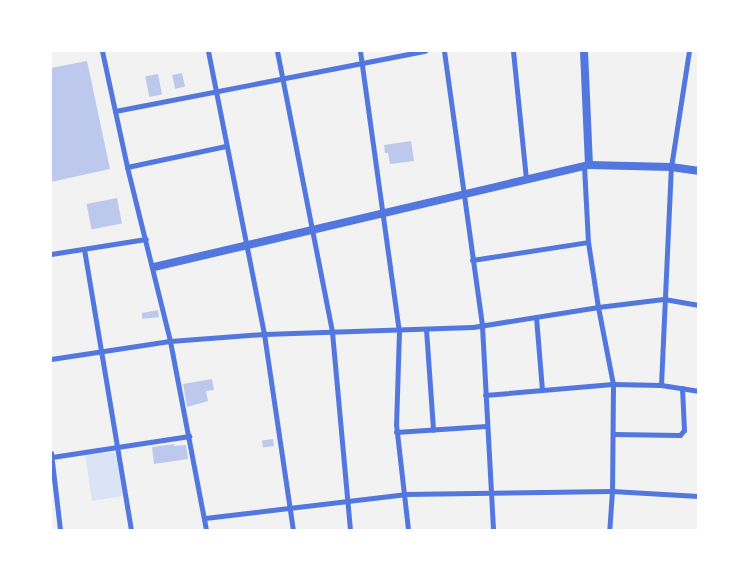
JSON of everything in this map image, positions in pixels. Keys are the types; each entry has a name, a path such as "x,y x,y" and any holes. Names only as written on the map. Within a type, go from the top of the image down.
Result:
{"street":[{"path":"102,51 127,167 154,267 189,436 206,530"},
{"path":"208,51 264,334 292,530"},
{"path":"277,51 332,332 350,530"},
{"path":"360,51 384,212 399,331 396,432 408,530"},
{"path":"115,111 425,51"},
{"path":"444,51 462,194 482,326 493,530"},
{"path":"513,51 526,179"},
{"path":"584,51 588,242 598,307 614,384 612,491 609,530"},
{"path":"661,385 671,167 689,51"},
{"path":"127,167 226,146"},
{"path":"154,267 587,165 671,167 698,172"},
{"path":"51,254 146,239"},
{"path":"472,260 588,242"},
{"path":"84,248 131,530"},
{"path":"51,359 170,341 264,334 399,331 482,326 598,307 664,299 698,305"},
{"path":"536,317 542,390"},
{"path":"426,330 433,430"},
{"path":"485,395 614,384 661,385 698,391"},
{"path":"613,434 680,435 684,430 682,388"},
{"path":"396,432 486,426"},
{"path":"52,457 189,436"},
{"path":"51,454 51,468 60,530"},
{"path":"205,518 405,494 612,491 698,496"}],"shaded area":[{"path":"112,452 116,454 123,496 92,501 85,455"}],"building":[{"path":"87,61 110,169 51,182 51,68"},
{"path":"182,73 185,87 175,89 172,75"},
{"path":"158,74 162,95 149,97 145,76"},
{"path":"411,141 414,161 390,164 384,145"},
{"path":"117,198 122,224 92,229 87,204"},
{"path":"158,310 159,317 142,319 142,313"},
{"path":"212,379 214,390 206,391 208,401 187,407 183,384"},
{"path":"273,439 274,446 263,447 262,441"},
{"path":"174,444 174,446 186,445 188,459 154,464 152,447"}]}
